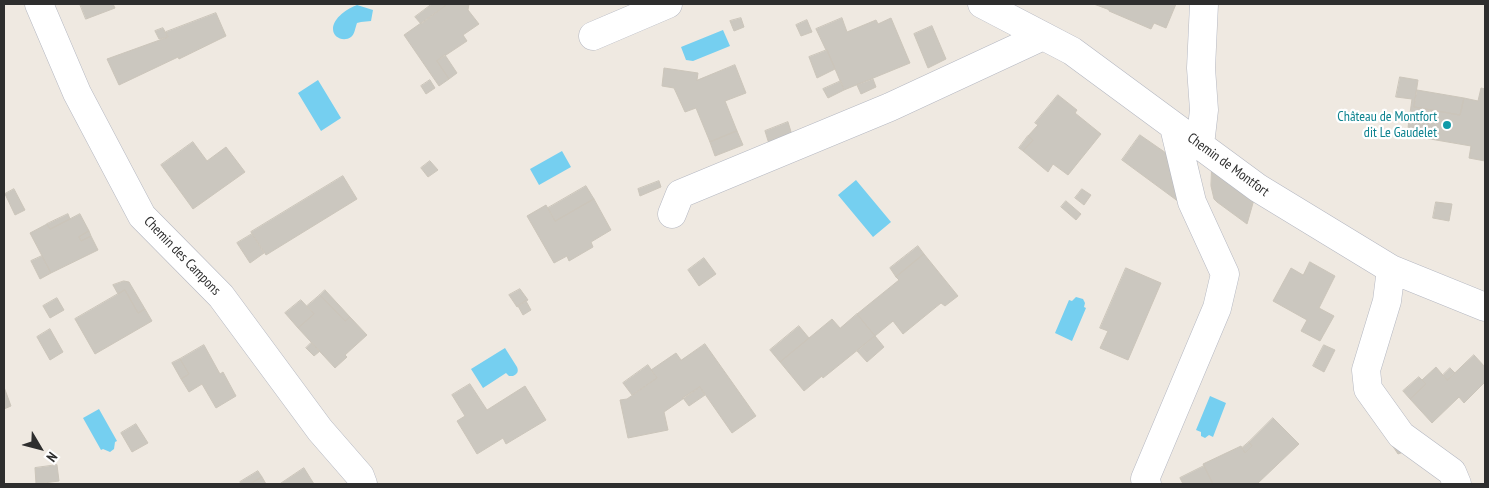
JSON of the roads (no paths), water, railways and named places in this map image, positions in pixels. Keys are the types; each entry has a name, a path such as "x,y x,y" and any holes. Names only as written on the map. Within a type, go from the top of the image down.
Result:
{"street":[{"name":"Chemin des Campons","path":"39,4 77,93 142,216 221,296 320,430 360,476 363,484"},
{"path":"594,36 668,4"},
{"name":"Chemin de Montfort","path":"982,4 1072,51 1258,188 1391,270 1485,307"},
{"path":"1200,145 1204,110 1201,68 1204,4"},
{"path":"672,214 680,194 890,107 1043,36"},
{"path":"1147,484 1145,479 1216,308 1225,274 1192,202 1174,127"},
{"path":"1391,270 1387,302 1366,370 1368,388 1401,435 1452,472 1457,484"}],"water":[{"path":"357,5 373,10 371,21 357,23 351,37 342,39 337,37 333,32 335,21 349,8"},
{"path":"723,30 730,46 693,61 686,60 681,47"},
{"path":"318,80 341,118 321,131 298,93"},
{"path":"562,151 571,167 539,185 530,169"},
{"path":"856,180 891,222 873,237 838,195"},
{"path":"1076,297 1083,299 1084,307 1086,308 1072,341 1055,333 1069,300 1072,301"},
{"path":"505,348 517,367 517,373 509,376 506,373 483,388 471,369"},
{"path":"1210,396 1226,403 1213,437 1209,435 1205,438 1201,436 1201,432 1196,430"},
{"path":"99,409 117,441 115,442 114,449 110,452 101,450 83,418"}],"place":[{"name":"Château de Montfort dit Le Gaudelet","path":"1447,125"}]}
